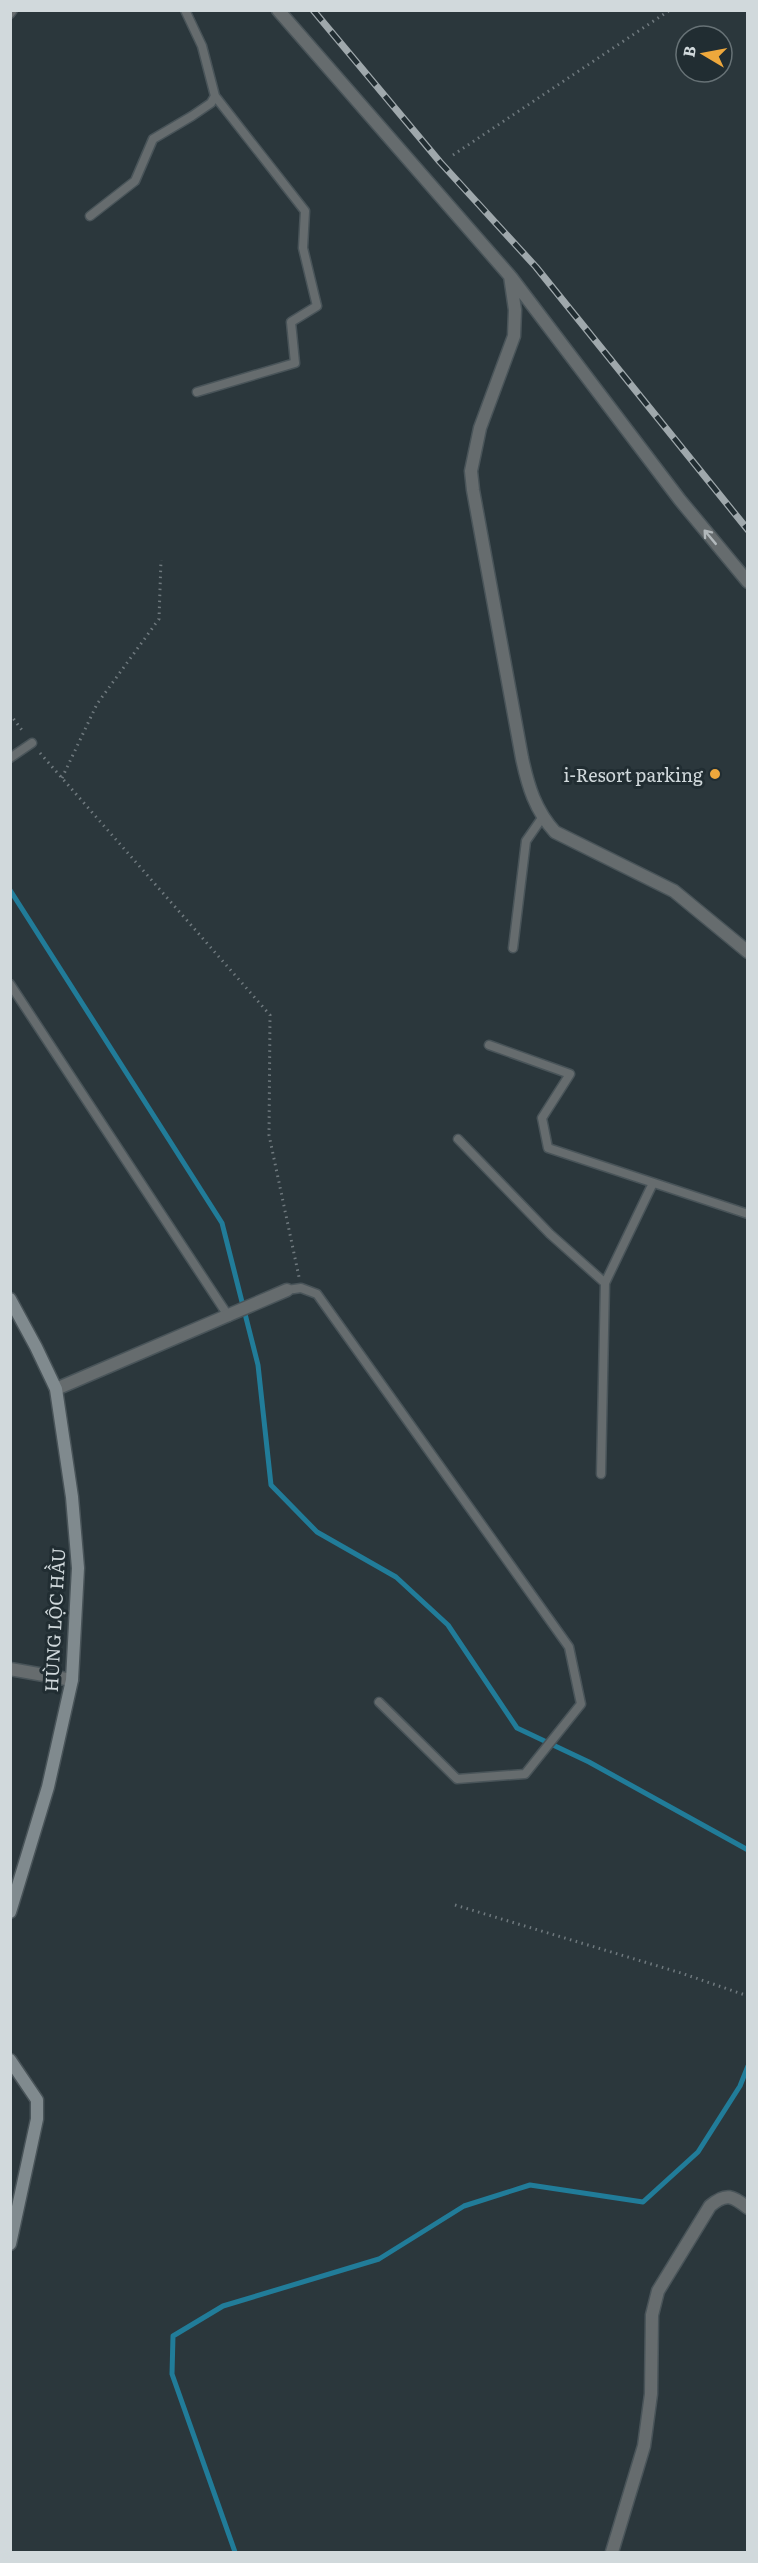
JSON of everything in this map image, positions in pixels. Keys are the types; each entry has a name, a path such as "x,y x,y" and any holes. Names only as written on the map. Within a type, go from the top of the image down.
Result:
{"street":[{"path":"278,10 510,276 680,500 747,582"},
{"path":"510,276 515,310 514,336 480,428 471,471 527,784 542,818 555,832 674,891 747,952"},
{"path":"56,1389 229,1317 286,1290"},
{"name":"HÙNG LỘC HẦU","path":"10,1299 56,1389 72,1497 78,1568 72,1680 48,1787 10,1912"},
{"path":"10,1670 72,1680"},
{"path":"10,2060 36,2100 37,2119 10,2244"},
{"path":"612,2553 639,2468 645,2437 651,2394 652,2314 658,2291 710,2205 719,2198 725,2197 733,2198 747,2208"}],"lane":[{"path":"185,10 202,46 215,96 305,211 303,248 317,306 291,322 295,363 197,392"},
{"path":"90,216 135,181 153,139 211,103 215,96"},
{"path":"10,758 32,743"},
{"path":"513,948 526,841 542,818"},
{"path":"10,984 229,1317"},
{"path":"489,1045 570,1074 542,1118 548,1148 747,1214"},
{"path":"458,1139 550,1234 605,1283"},
{"path":"601,1474 605,1283 653,1183"},
{"path":"286,1290 301,1288 317,1294 569,1647 581,1704 525,1774 457,1779 379,1702"}],"path":[{"path":"453,155 670,10"},
{"path":"62,778 97,704 159,619 161,560"},
{"path":"10,714 62,778 270,1015 269,1135 301,1288"},
{"path":"455,1905 681,1973 747,1996"}],"waterway":[{"path":"10,890 222,1223 258,1365 271,1485 317,1532 396,1577 448,1625 517,1728 589,1762 748,1850"},
{"path":"235,2552 172,2374 173,2336 223,2306 379,2259 464,2206 530,2185 643,2202 698,2152 740,2086 748,2066"}],"railway":[{"path":"313,10 440,162 536,267 748,530"}],"place":[{"name":"i-Resort parking","path":"715,774"}]}
